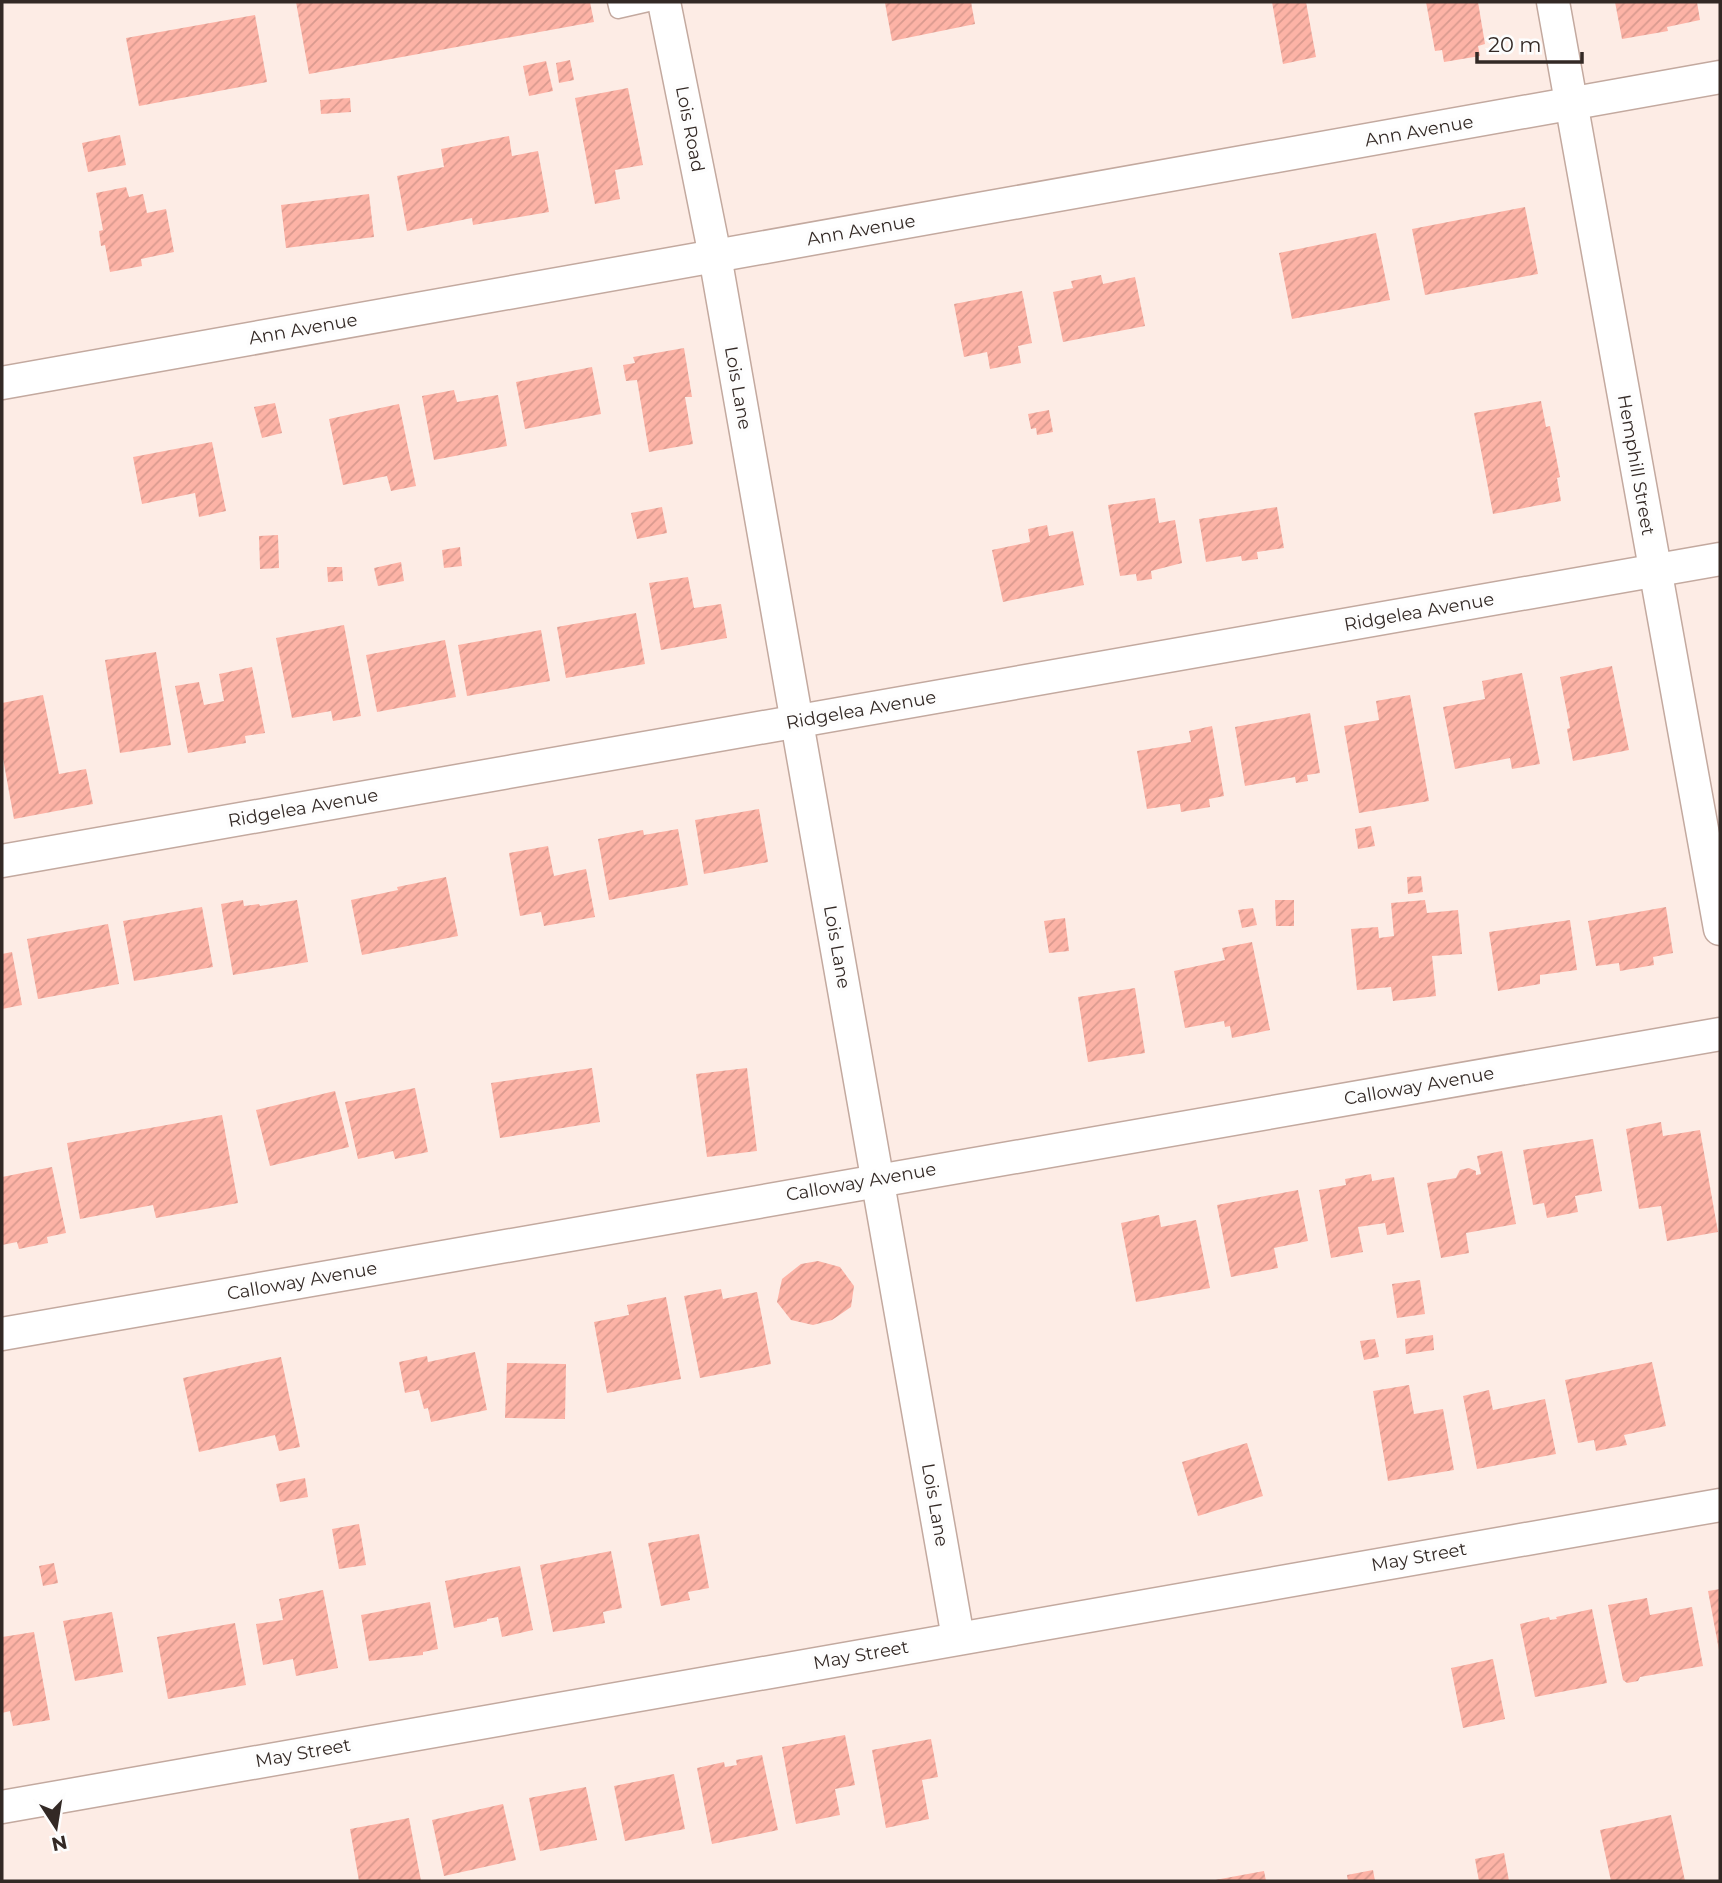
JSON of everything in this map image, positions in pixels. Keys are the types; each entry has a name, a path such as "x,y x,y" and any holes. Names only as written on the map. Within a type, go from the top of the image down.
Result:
{"street":[{"name":"Lois Road","path":"664,2 715,256"},
{"name":"Hemphill Street","path":"1553,2 1720,929"},
{"name":"Ann Avenue","path":"2,383 1720,77"},
{"name":"Lois Lane","path":"715,256 958,1638"},
{"name":"Ridgelea Avenue","path":"2,861 1720,559"},
{"name":"Calloway Avenue","path":"2,1334 1720,1034"},
{"name":"May Street","path":"2,1807 1720,1504"}],"lane":[{"path":"616,2 618,10 653,2"}],"building":[{"path":"296,2 590,2 594,22 309,74"},
{"path":"971,2 975,24 892,41 885,3"},
{"path":"1272,2 1306,2 1316,57 1283,64"},
{"path":"1426,2 1478,2 1485,44 1478,46 1480,56 1444,62 1442,50 1435,51"},
{"path":"1615,2 1697,2 1700,20 1667,27 1668,31 1622,39"},
{"path":"255,15 267,82 139,106 126,38"},
{"path":"570,60 574,80 559,83 556,63"},
{"path":"546,61 553,91 529,96 523,66"},
{"path":"628,88 643,165 615,170 620,199 595,204 575,98"},
{"path":"350,98 351,112 321,114 320,100"},
{"path":"120,135 126,165 88,172 82,143"},
{"path":"509,136 512,156 538,151 549,212 473,225 472,218 407,231 397,176 444,167 441,149"},
{"path":"126,187 129,197 143,194 147,213 166,209 174,252 141,259 142,266 110,272 105,245 101,246 99,231 103,230 96,193"},
{"path":"369,194 374,237 286,248 281,205"},
{"path":"1525,207 1538,274 1425,295 1412,229"},
{"path":"1376,233 1390,300 1292,319 1279,253"},
{"path":"1101,275 1103,284 1135,277 1145,326 1063,342 1053,292 1073,288 1071,281"},
{"path":"1022,291 1032,343 1018,346 1021,363 990,369 987,352 964,357 954,304"},
{"path":"684,348 692,397 685,397 693,444 649,452 637,380 626,381 623,365 635,363 633,357"},
{"path":"592,367 601,414 525,429 516,382"},
{"path":"454,390 457,402 498,395 507,446 434,460 422,396"},
{"path":"1541,401 1546,427 1550,426 1560,477 1557,478 1561,501 1493,514 1474,413"},
{"path":"275,403 282,433 262,438 254,407"},
{"path":"399,404 416,486 391,491 387,476 343,485 329,419"},
{"path":"1049,410 1053,432 1037,435 1036,428 1031,429 1028,414"},
{"path":"212,442 226,511 199,517 195,493 142,504 133,457"},
{"path":"1155,498 1159,523 1175,520 1182,563 1151,571 1152,579 1137,581 1136,574 1120,576 1108,505"},
{"path":"662,507 667,533 637,539 631,513"},
{"path":"1277,507 1284,548 1257,552 1258,559 1242,561 1241,556 1206,562 1199,519"},
{"path":"1047,525 1049,536 1073,531 1084,585 1003,602 992,550 1030,542 1028,529"},
{"path":"278,535 279,568 260,569 259,536"},
{"path":"460,547 462,566 444,568 442,550"},
{"path":"401,562 404,581 378,586 374,568"},
{"path":"327,567 342,567 343,581 328,582"},
{"path":"688,577 694,608 721,604 727,638 661,650 649,583"},
{"path":"636,613 645,664 566,678 557,627"},
{"path":"344,625 361,716 333,721 331,711 292,718 276,638"},
{"path":"541,630 550,681 467,696 458,645"},
{"path":"445,640 456,697 377,712 366,655"},
{"path":"156,652 171,745 120,753 105,660"},
{"path":"1612,666 1629,750 1573,761 1560,677"},
{"path":"252,667 265,733 245,736 246,743 188,753 175,686 199,682 204,705 224,701 219,674"},
{"path":"1522,673 1540,764 1512,769 1510,758 1455,769 1443,707 1485,699 1482,681"},
{"path":"43,695 59,774 86,769 93,804 14,819 2,753 2,703"},
{"path":"1410,695 1429,801 1359,813 1344,726 1379,720 1376,701"},
{"path":"1310,713 1320,773 1307,775 1308,781 1296,783 1295,777 1245,786 1235,727"},
{"path":"1212,726 1224,796 1209,799 1210,807 1181,812 1180,804 1147,809 1137,751 1191,742 1189,731"},
{"path":"759,809 768,862 704,874 695,820"},
{"path":"1371,826 1375,846 1358,849 1355,829"},
{"path":"678,829 688,885 609,900 598,839 643,830 644,835"},
{"path":"548,846 554,876 586,869 595,917 544,926 541,912 520,916 509,853"},
{"path":"1421,876 1423,892 1408,894 1407,877"},
{"path":"446,877 458,936 362,955 351,900"},
{"path":"243,900 244,906 260,906 297,900 308,962 233,975 221,904"},
{"path":"1275,900 1294,900 1294,926 1276,926"},
{"path":"1425,900 1427,913 1458,910 1462,954 1432,956 1436,996 1393,1001 1391,987 1357,990 1351,929 1378,927 1379,938 1394,936 1391,903"},
{"path":"202,907 213,967 134,981 123,921"},
{"path":"1666,907 1673,953 1653,957 1654,965 1620,971 1619,963 1596,966 1588,921"},
{"path":"1253,908 1257,925 1242,928 1238,910"},
{"path":"1065,918 1069,951 1049,953 1044,921"},
{"path":"1570,920 1577,970 1540,975 1540,984 1498,991 1489,932"},
{"path":"108,924 119,984 38,999 27,939"},
{"path":"1252,942 1270,1030 1232,1038 1230,1026 1225,1027 1224,1021 1185,1028 1174,971 1225,960 1222,948"},
{"path":"12,952 22,1005 2,1009 2,954"},
{"path":"1135,988 1145,1053 1088,1062 1078,997"},
{"path":"592,1068 600,1122 500,1138 491,1083"},
{"path":"747,1068 757,1151 707,1157 696,1074"},
{"path":"415,1088 428,1152 395,1159 393,1151 358,1159 345,1102"},
{"path":"335,1091 349,1147 270,1166 256,1110"},
{"path":"222,1115 238,1203 156,1218 153,1205 80,1219 67,1143"},
{"path":"1661,1122 1663,1136 1700,1130 1718,1232 1667,1241 1661,1206 1639,1209 1626,1129"},
{"path":"1593,1139 1602,1191 1575,1196 1578,1212 1547,1218 1544,1203 1533,1205 1523,1150"},
{"path":"1502,1151 1516,1224 1466,1233 1469,1253 1441,1258 1427,1183 1456,1178 1460,1170 1469,1168 1476,1171 1476,1175 1481,1174 1477,1156"},
{"path":"52,1167 66,1233 47,1237 48,1243 19,1249 17,1242 2,1245 2,1177"},
{"path":"1371,1174 1372,1181 1394,1177 1404,1232 1387,1235 1385,1223 1358,1227 1363,1252 1331,1258 1319,1190 1346,1185 1345,1179"},
{"path":"1298,1190 1308,1241 1274,1248 1278,1268 1231,1277 1217,1205"},
{"path":"1159,1215 1161,1227 1196,1220 1210,1288 1136,1302 1121,1223"},
{"path":"818,1261 840,1267 854,1286 851,1307 832,1320 813,1325 791,1320 777,1302 782,1279 801,1264"},
{"path":"1420,1280 1425,1314 1397,1318 1392,1284"},
{"path":"721,1289 723,1299 757,1292 771,1364 700,1378 684,1296"},
{"path":"666,1297 681,1379 607,1393 594,1322 629,1315 627,1305"},
{"path":"1433,1335 1434,1350 1406,1354 1405,1339"},
{"path":"1375,1339 1379,1357 1364,1360 1360,1341"},
{"path":"475,1352 487,1410 431,1422 428,1408 424,1409 419,1390 405,1393 399,1362 427,1356 428,1362"},
{"path":"281,1357 300,1447 279,1451 275,1435 199,1452 183,1378"},
{"path":"1652,1362 1666,1426 1624,1435 1627,1445 1596,1451 1594,1440 1578,1443 1565,1380"},
{"path":"507,1363 566,1364 565,1419 505,1418"},
{"path":"1409,1385 1414,1414 1443,1409 1454,1470 1388,1481 1373,1391"},
{"path":"1489,1390 1493,1410 1545,1399 1556,1454 1477,1469 1463,1396"},
{"path":"1247,1443 1263,1496 1198,1516 1182,1462"},
{"path":"305,1478 308,1497 280,1502 276,1484"},
{"path":"359,1524 366,1565 339,1569 332,1529"},
{"path":"699,1534 709,1588 688,1592 690,1600 661,1606 648,1543"},
{"path":"611,1551 622,1608 603,1612 605,1623 553,1632 540,1565"},
{"path":"54,1563 58,1583 43,1586 39,1566"},
{"path":"520,1566 533,1630 502,1637 498,1617 454,1628 445,1581"},
{"path":"1720,1589 1720,1650 1719,1650 1708,1591"},
{"path":"323,1590 338,1668 296,1676 293,1659 263,1665 256,1624 283,1620 279,1599"},
{"path":"1647,1598 1650,1615 1692,1607 1703,1666 1640,1677 1638,1681 1627,1683 1623,1680 1608,1605"},
{"path":"430,1602 438,1649 423,1652 423,1655 369,1661 361,1615"},
{"path":"1592,1609 1607,1683 1535,1697 1520,1624 1549,1617 1550,1620 1557,1619 1556,1617"},
{"path":"112,1612 123,1672 75,1681 63,1621"},
{"path":"235,1623 246,1685 168,1699 157,1637"},
{"path":"34,1632 50,1720 13,1726 10,1711 2,1713 2,1637"},
{"path":"1493,1659 1505,1719 1463,1728 1451,1668"},
{"path":"845,1735 855,1785 835,1789 840,1815 796,1824 782,1747"},
{"path":"931,1739 938,1777 922,1780 929,1819 886,1828 872,1750"},
{"path":"762,1755 778,1830 712,1844 697,1768 724,1762 725,1767 737,1765 736,1760"},
{"path":"674,1774 685,1829 625,1841 614,1786"},
{"path":"586,1787 597,1840 540,1851 529,1798"},
{"path":"503,1804 516,1860 444,1876 432,1820"},
{"path":"1671,1815 1685,1881 1611,1881 1600,1830"},
{"path":"409,1818 421,1881 359,1881 350,1829"},
{"path":"1504,1853 1509,1881 1479,1881 1475,1859"},
{"path":"1373,1870 1375,1881 1348,1881 1347,1875"},
{"path":"1264,1871 1266,1881 1215,1881 1215,1880"}]}
